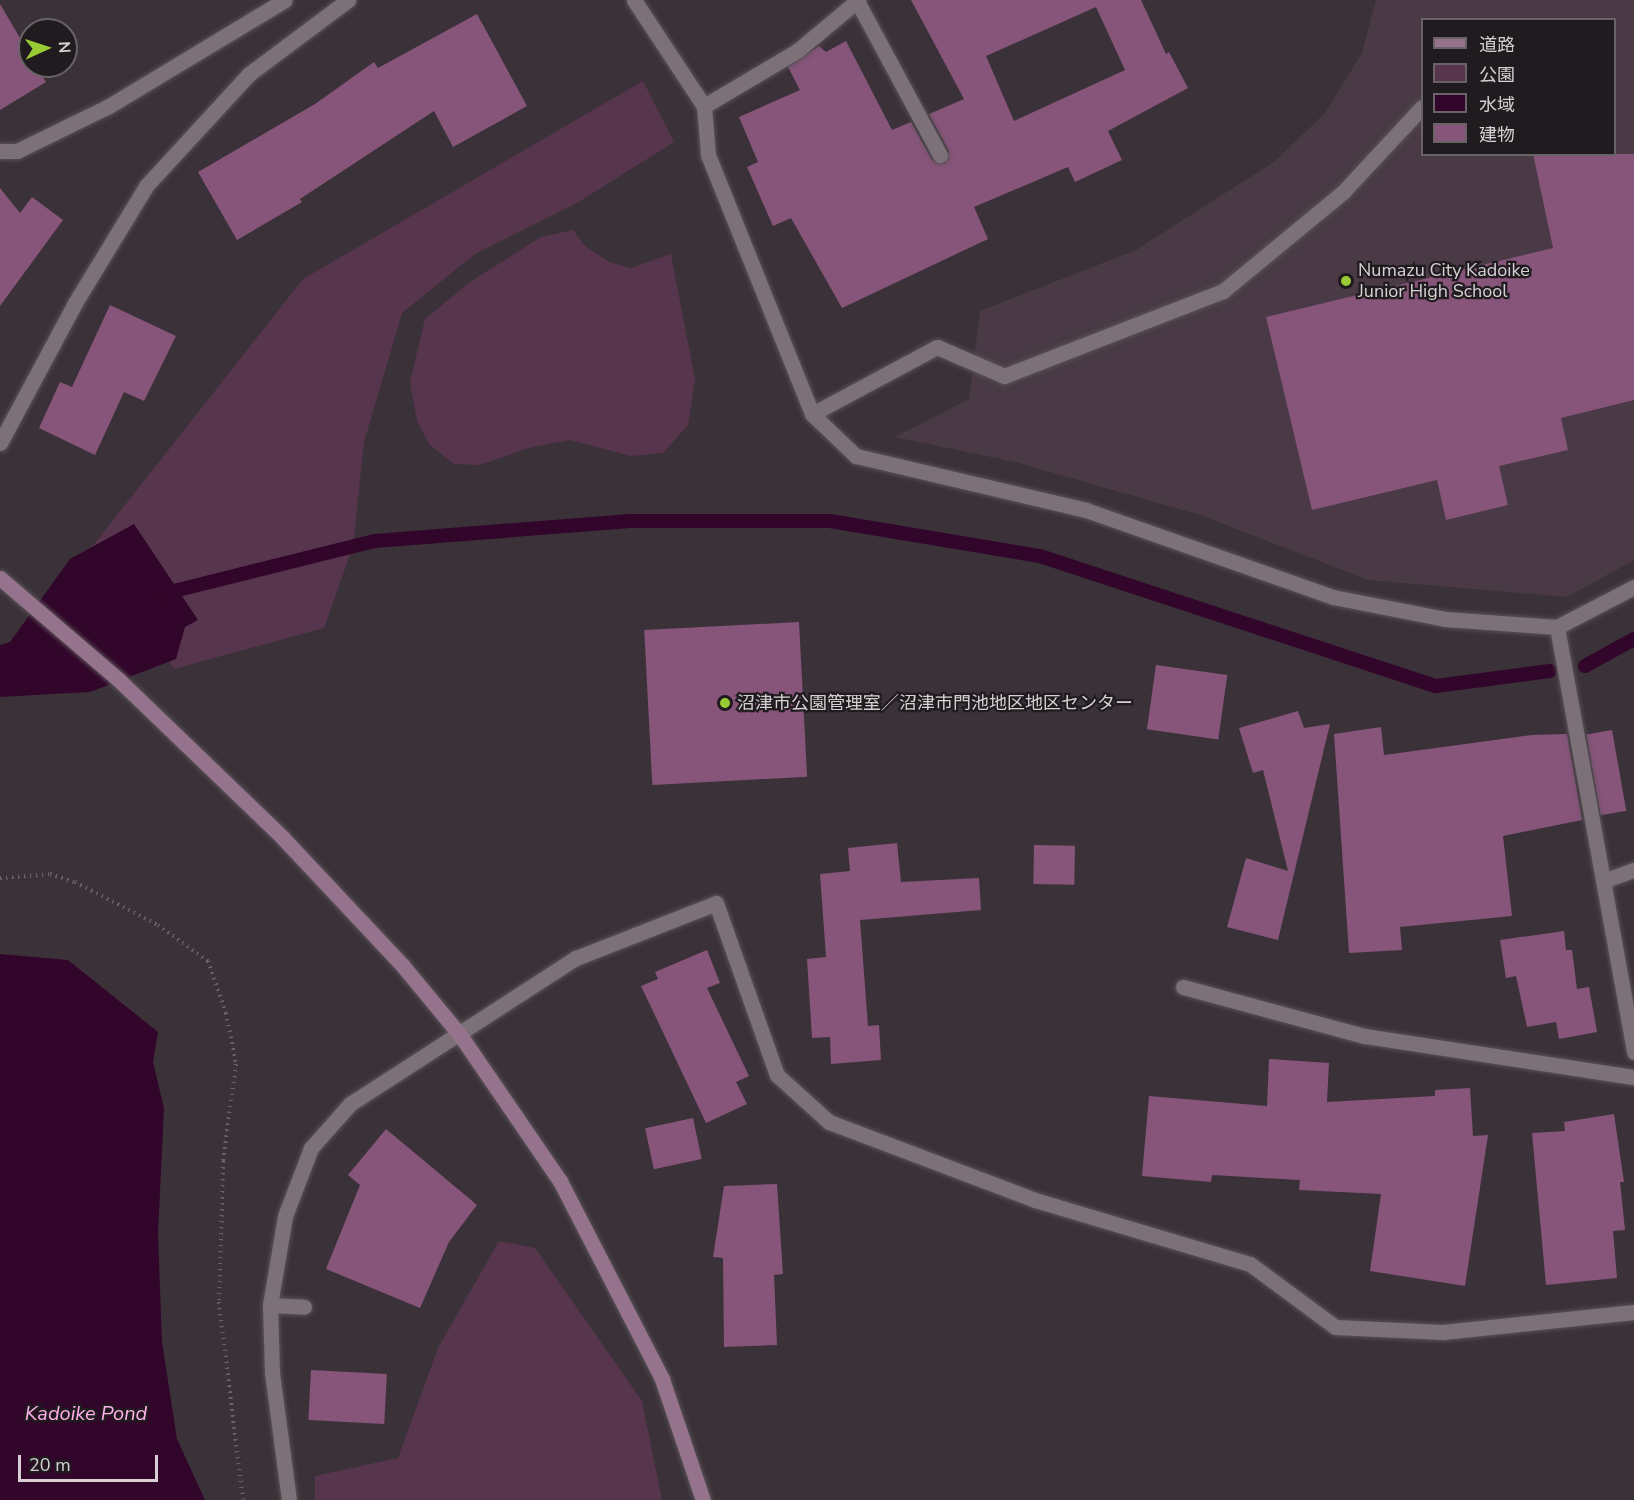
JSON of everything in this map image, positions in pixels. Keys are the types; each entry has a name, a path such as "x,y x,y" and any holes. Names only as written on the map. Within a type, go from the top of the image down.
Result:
{"street":[{"path":"0,151 17,151 109,106 285,0"},
{"path":"0,443 75,303 146,186 249,74 348,0"},
{"path":"634,0 704,106 708,155 812,414 856,456 1086,510 1333,597 1445,620 1557,627 1634,587"},
{"path":"704,106 797,51 857,0 940,155"},
{"path":"812,414 937,347 1004,376 1223,291 1343,192 1421,108"},
{"path":"0,578 120,681 284,838 403,966 460,1035 560,1181 662,1379 703,1500"},
{"path":"1557,627 1634,1052"},
{"path":"1603,881 1634,870"},
{"path":"289,1500 272,1372 270,1305 285,1215 310,1148 350,1104 576,958 716,903 777,1075 829,1122 1035,1200 1250,1264 1335,1327 1443,1332 1634,1311"},
{"path":"1182,987 1365,1036 1634,1077"},
{"path":"270,1305 304,1307"}],"path":[{"path":"0,878 50,874 75,882 158,925 208,962 226,1013 236,1064 223,1161 219,1302 243,1500"}],"shaded area":[{"name":"Numazu City Kadoike Junior High School","path":"1376,0 1634,0 1634,560 1567,597 1368,580 1200,515 1015,462 895,437 969,399 980,311 1136,250 1274,162 1325,113 1362,53"}],"green space":[{"path":"643,81 674,142 577,203 475,254 402,313 364,442 353,546 324,628 174,669 88,552 303,279"},
{"path":"573,230 585,246 609,262 631,268 671,254 695,380 688,425 663,453 631,456 570,440 532,447 480,465 454,464 430,445 417,421 410,382 425,319 470,282 541,237"},
{"path":"499,1241 535,1248 642,1401 662,1500 315,1500 315,1476 398,1458 438,1348"}],"water":[{"path":"134,524 198,620 185,627 176,659 90,692 0,697 0,645 10,642 70,559"},
{"name":"Kadoike Pond","path":"0,954 68,960 158,1032 153,1062 164,1108 158,1234 162,1342 177,1439 205,1500 0,1500"}],"building":[{"path":"911,0 1141,0 1166,54 1169,52 1188,88 1108,131 1122,160 1075,182 1068,167 974,207 988,239 842,308 791,218 773,226 747,167 758,162 739,117 800,90 788,67 819,46 826,52 846,41 892,130 911,122 932,160 945,163 949,151 929,114 964,99","holes":["1096,7 1125,70 1014,121 986,56"]},
{"path":"0,4 18,35 18,78 44,78 46,82 0,110"},
{"path":"477,14 527,106 453,147 434,111 300,199 302,202 237,240 198,172 315,104 374,62 378,68"},
{"path":"1634,154 1634,400 1561,418 1568,450 1499,466 1508,505 1446,520 1437,480 1312,510 1266,317 1553,248 1533,156"},
{"path":"0,188 20,213 32,197 63,220 0,306"},
{"path":"110,305 176,336 144,401 124,392 95,455 39,428 60,382 72,387"},
{"name":"沼津市公園管理室／沼津市門池地区地区センター","path":"799,622 807,777 652,785 644,630"},
{"path":"1156,665 1227,675 1218,739 1147,729"},
{"path":"1298,711 1304,728 1330,724 1278,940 1227,927 1246,858 1288,871 1263,770 1253,773 1239,728"},
{"path":"1381,727 1384,755 1532,735 1567,734 1582,820 1503,836 1512,916 1400,927 1402,950 1349,953 1334,734"},
{"path":"1612,730 1626,811 1601,815 1586,735"},
{"path":"897,843 901,882 979,878 981,910 860,920 868,1026 879,1025 881,1060 831,1064 830,1037 812,1038 807,959 826,957 820,874 850,871 848,848"},
{"path":"1034,845 1075,846 1074,885 1033,884"},
{"path":"1564,931 1566,950 1572,950 1577,989 1589,987 1597,1032 1559,1039 1556,1022 1527,1027 1516,976 1506,978 1500,940"},
{"path":"707,950 720,983 707,988 749,1076 736,1082 747,1104 706,1123 641,986 658,979 655,972"},
{"path":"1269,1059 1329,1063 1327,1102 1435,1096 1435,1090 1470,1088 1473,1136 1488,1135 1465,1286 1370,1271 1381,1194 1299,1190 1300,1180 1212,1175 1211,1182 1142,1176 1149,1096 1267,1106"},
{"path":"1614,1114 1624,1182 1620,1182 1625,1230 1613,1231 1617,1278 1546,1285 1532,1133 1565,1131 1564,1122"},
{"path":"693,1118 702,1159 654,1169 645,1128"},
{"path":"386,1129 477,1205 449,1242 420,1308 326,1269 360,1185 348,1175"},
{"path":"777,1184 783,1274 774,1275 777,1345 724,1347 723,1258 713,1257 724,1186"},
{"path":"311,1370 387,1374 384,1424 308,1420"}],"waterway":[{"path":"162,594 375,541 630,521 830,521 1040,556 1436,686 1550,671"},
{"path":"1585,666 1634,639"}],"place":[{"name":"Numazu City Kadoike Junior High School","path":"1346,281"},
{"name":"沼津市公園管理室／沼津市門池地区地区センター","path":"725,703"}]}
